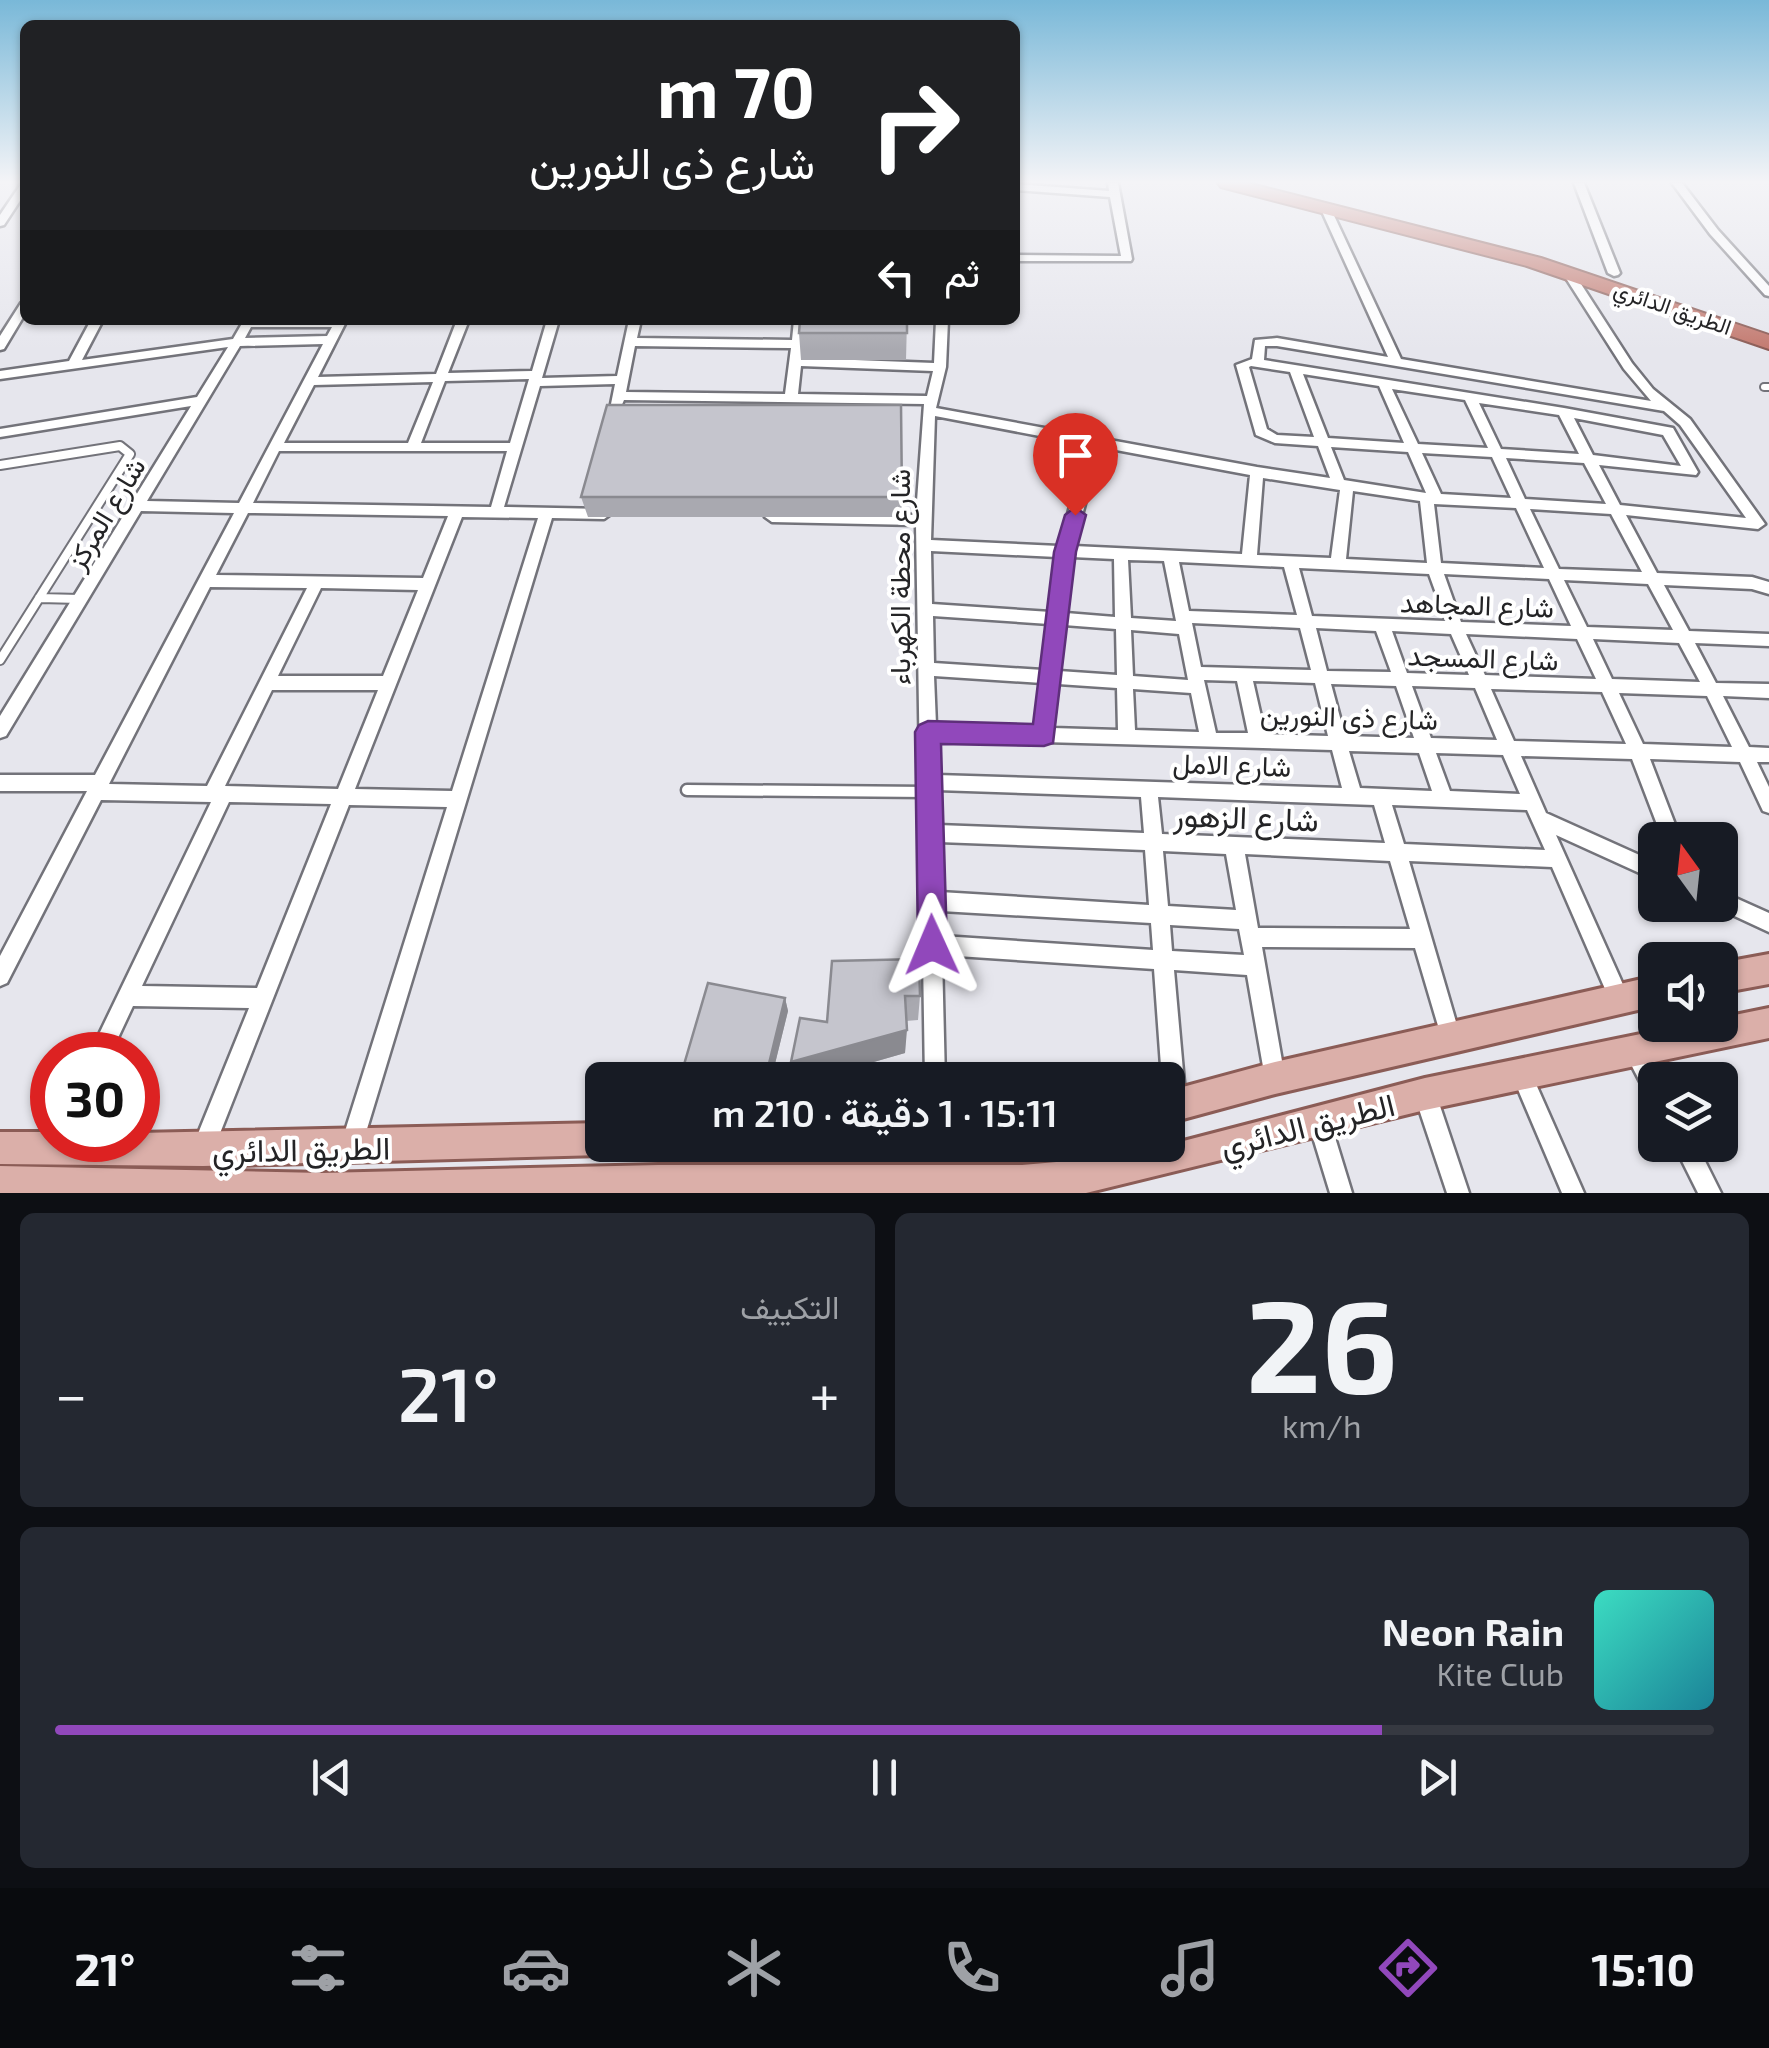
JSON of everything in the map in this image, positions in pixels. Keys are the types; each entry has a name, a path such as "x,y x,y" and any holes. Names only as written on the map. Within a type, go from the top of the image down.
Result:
{"highway":[{"name":"الطريق الدائري","path":"1443,239 1568,272 1769,342"},
{"name":"الطريق الدائري","path":"1498,239 1614,272 1769,328"}],"main road":[{"path":"1738,974 1769,968"},
{"name":"الطريق الدائري","path":"1185,1102 1638,994"},
{"name":"الطريق الدائري","path":"0,1184 322,1192 1104,1184 1425,1094 1769,1023"},
{"name":"الطريق الدائري","path":"160,1149 585,1139"},
{"name":"الطريق الدائري","path":"0,1148 30,1146"}],"street":[{"path":"1020,258 1127,259 1123,239"},
{"path":"1340,239 1396,362"},
{"path":"1601,239 1614,272"},
{"path":"1720,239 1769,293"},
{"path":"619,396 930,405 1257,472 1431,499 1758,524 1686,422 1648,392 1628,366 1568,272"},
{"path":"0,346 20,313"},
{"path":"74,364 95,325"},
{"name":"شارع المركز","path":"0,730 246,325"},
{"path":"0,976 339,325"},
{"path":"413,447 461,325"},
{"path":"496,512 552,325"},
{"path":"612,426 634,325"},
{"path":"791,398 799,325"},
{"name":"شارع محطة الكهرباء","path":"933,1062 923,520 930,405 940,367 942,325"},
{"path":"0,375 236,342 331,340"},
{"path":"1258,364 1256,346 1268,341 1668,407"},
{"path":"631,342 797,344"},
{"path":"795,362 940,367"},
{"path":"1691,472 1668,431 1258,364 1242,365 1263,435 1588,459 1728,477"},
{"path":"1295,370 1343,486 1338,564"},
{"path":"310,380 623,380"},
{"path":"1384,384 1431,499 1435,570 1456,628 1619,998"},
{"path":"1470,397 1638,751 1665,822"},
{"path":"0,433 202,400"},
{"path":"1564,412 1769,805"},
{"path":"1044,735 1065,552 1095,441"},
{"path":"275,447 516,447"},
{"path":"1249,560 1257,472"},
{"path":"594,514 597,497"},
{"path":"138,506 614,514"},
{"path":"203,1150 457,511"},
{"path":"352,1146 546,513"},
{"path":"749,516 923,520"},
{"path":"924,546 1651,578 1759,584 1769,588"},
{"path":"1120,554 1127,738"},
{"path":"1170,556 1209,740"},
{"path":"1290,562 1353,796"},
{"path":"206,581 428,584"},
{"path":"110,1032 317,582"},
{"name":"شارع المجاهد","path":"925,609 1123,624 1306,622 1769,640"},
{"path":"1382,625 1444,799"},
{"name":"شارع المسجد","path":"926,669 1125,682 1243,674 1769,691"},
{"path":"1243,674 1258,741"},
{"path":"268,682 388,683"},
{"name":"شارع ذى النورين","path":"928,732 1769,755"},
{"path":"0,784 459,799"},
{"name":"شارع الامل","path":"929,787 1150,789 1444,799 1538,811"},
{"path":"1150,789 1170,1062"},
{"path":"1381,797 1451,1039"},
{"path":"1538,811 1638,862"},
{"name":"شارع الزهور","path":"930,833 1559,858"},
{"path":"1234,845 1276,1078"},
{"path":"932,901 1160,914 1249,928 1422,938"},
{"path":"1738,908 1769,923"},
{"path":"932,945 1256,966"},
{"path":"128,996 262,998"},
{"path":"1633,1050 1640,1062"},
{"path":"1520,1073 1573,1193"},
{"path":"1425,1094 1458,1193"},
{"path":"1319,1121 1340,1193"},
{"path":"1693,1162 1710,1193"}],"lane":[{"path":"0,465 112,447 130,450 128,459 0,660"},
{"path":"39,598 82,599"},
{"path":"688,790 929,787"}],"building":[{"path":"800,325 907,325 907,333 799,333"},
{"path":"607,405 901,405 902,497 581,497"},
{"path":"919,959 920,996 905,996 907,1030 791,1062 800,1018 827,1022 832,961"},
{"path":"708,983 785,998 769,1062 685,1062"}],"route":[{"path":"932,945 928,732 1044,735 1065,552 1075,515"}]}
